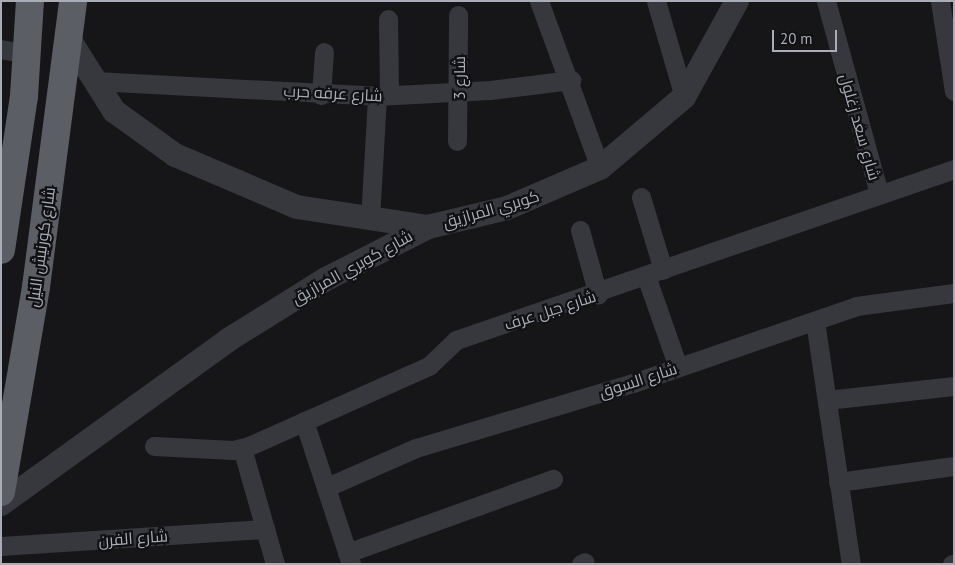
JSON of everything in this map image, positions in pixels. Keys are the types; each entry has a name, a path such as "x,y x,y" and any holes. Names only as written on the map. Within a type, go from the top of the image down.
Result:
{"highway":[{"path":"2,238 14,52 30,1"},
{"name":"شارع كورنيش النيل","path":"1,492 36,287 73,1"}],"street":[{"path":"539,1 571,80 600,168"},
{"path":"656,1 684,97"},
{"name":"كوبري المرازيق","path":"428,227 516,205 600,168 684,97 737,1"},
{"name":"شارع سعد زغلول","path":"826,1 879,194"},
{"path":"940,1 954,92"},
{"name":"شارع 3","path":"457,141 460,92 458,15"},
{"path":"370,219 383,96 388,19"},
{"name":"شارع كوبري المرازيق","path":"67,36 114,111 138,133 214,175 297,207 428,227"},
{"path":"321,95 324,52"},
{"name":"شارع عرفه حرب","path":"95,81 246,87 321,95 383,96 460,92 571,80"},
{"name":"شارع جبل عرف","path":"154,446 242,448 429,366 456,340 598,295 654,273 954,169"},
{"path":"641,197 654,273 678,367"},
{"name":"شارع كوبري المرازيق","path":"1,504 228,340 326,279 428,227"},
{"path":"580,230 598,295"},
{"name":"شارع السوق","path":"327,487 408,451 678,367 872,302 954,293"},
{"path":"814,321 851,564"},
{"path":"827,400 954,386"},
{"path":"304,421 349,558 553,479"},
{"path":"242,448 275,564"},
{"path":"838,482 954,466"},
{"name":"شارع الفرن","path":"1,546 266,530"}]}
